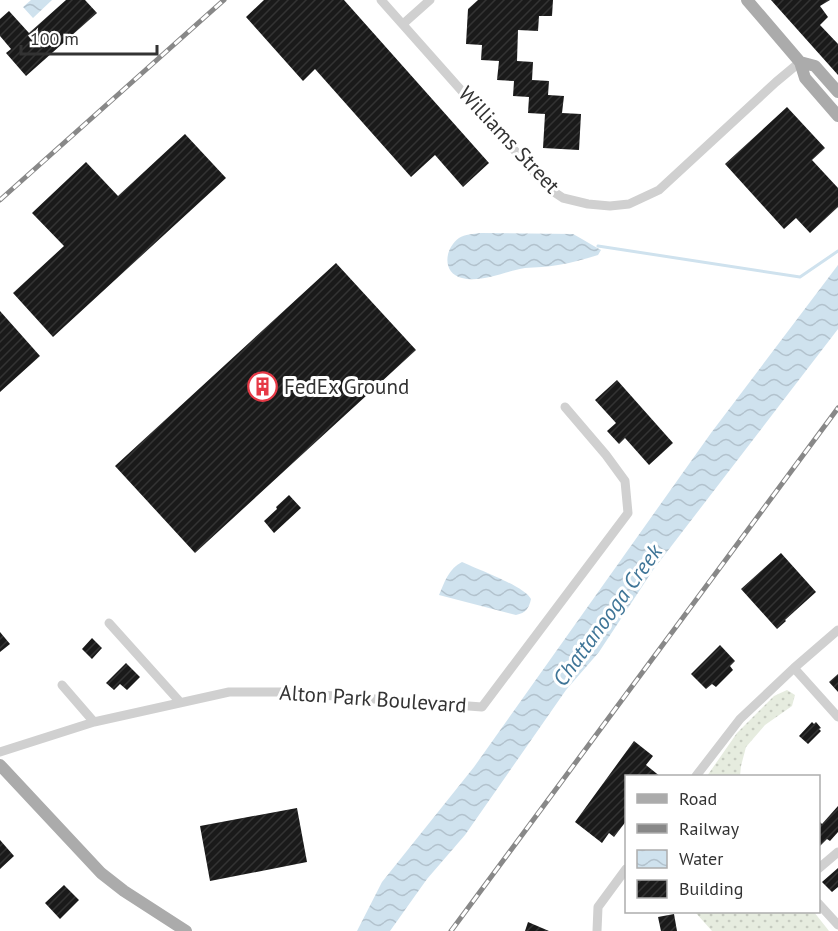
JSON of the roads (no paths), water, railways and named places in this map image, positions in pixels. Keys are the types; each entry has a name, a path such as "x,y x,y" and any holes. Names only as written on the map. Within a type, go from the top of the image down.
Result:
{"main road":[{"path":"747,0 800,62 805,78 838,116"},
{"path":"800,62 814,66 838,92"},
{"path":"0,765 101,873 124,891 186,931"}],"street":[{"name":"Williams Street","path":"381,0 548,188 563,198 588,204 610,206 629,204 659,190 800,62"},
{"path":"403,24 430,0"},
{"name":"Alton Park Boulevard","path":"0,752 94,722 229,692 281,692 482,707 628,513 625,481 565,407"},
{"path":"109,623 180,702"},
{"path":"697,775 740,718 838,630"},
{"path":"795,668 838,717"},
{"path":"62,685 94,722"},
{"path":"820,869 838,852"},
{"path":"597,931 598,907 625,872"},
{"path":"820,904 838,925"}],"water":[{"path":"31,0 52,0 33,18 23,7"},
{"path":"481,233 573,234 601,250 598,255 573,262 525,268 485,278 469,279 456,275 448,266 450,248 461,237"},
{"name":"Chattanooga Creek","path":"838,265 838,329 653,570 599,652 566,690 465,835 427,879 390,931 357,931 382,882 474,767 711,433"},
{"path":"462,562 510,583 527,594 531,599 526,610 516,615 439,595 450,572"}],"waterway":[{"path":"598,246 800,277 838,251"}],"railway":[{"path":"0,200 224,0"},
{"path":"451,931 838,408"}],"place":[{"name":"FedEx Ground","path":"263,387"}]}
